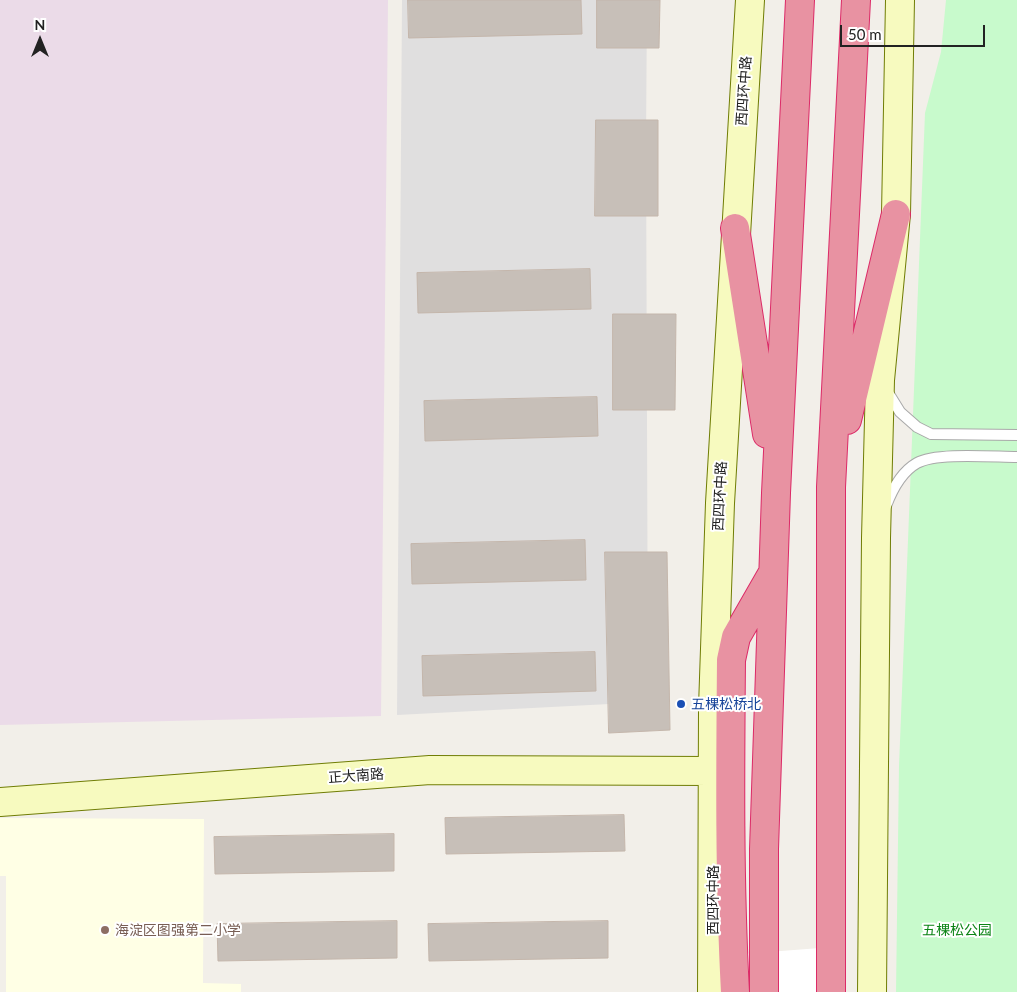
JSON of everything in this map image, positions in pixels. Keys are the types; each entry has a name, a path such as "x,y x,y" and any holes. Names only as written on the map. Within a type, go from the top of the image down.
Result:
{"highway":[{"path":"764,992 764,849 773,572 800,0"},
{"path":"831,992 831,487 856,0"},
{"path":"831,487 896,214"},
{"path":"735,228 776,493"},
{"path":"734,992 730,848 731,660 736,637 773,572"}],"street":[{"name":"西四环中路","path":"712,992 713,707 720,503 750,0"},
{"path":"872,992 876,538 880,380 896,214 900,0"},
{"name":"正大南路","path":"0,802 430,770 713,771"}],"lane":[{"path":"880,380 900,412 917,427 930,434 1017,435"},
{"path":"876,538 889,498 901,477 918,462 943,457 1017,457"}],"shaded area":[{"path":"0,0 388,0 381,716 0,725"},
{"path":"402,0 647,0 648,702 397,715"},
{"name":"海淀区图强第二小学","path":"0,818 204,819 203,983 241,984 241,992 6,992 6,876 0,876"}],"green space":[{"name":"五棵松公园","path":"946,0 1017,0 1017,992 896,992 899,766 925,113 941,52"}],"pier":[{"path":"846,946 846,992 743,992 742,954"}],"building":[{"path":"408,0 581,0 582,34 409,38"},
{"path":"597,0 660,0 659,48 597,48"},
{"path":"596,120 658,120 658,216 595,216"},
{"path":"590,269 591,309 418,313 417,273"},
{"path":"613,314 676,314 675,410 613,410"},
{"path":"597,397 598,436 425,441 424,401"},
{"path":"585,540 586,580 412,584 411,544"},
{"path":"605,552 667,552 670,730 609,733"},
{"path":"595,652 596,691 423,696 422,656"},
{"path":"624,815 625,851 446,854 445,818"},
{"path":"394,834 394,871 215,874 214,837"},
{"path":"397,921 397,958 218,961 217,924"},
{"path":"608,921 608,958 429,961 428,924"}],"place":[{"name":"五棵松桥北","path":"681,704"},
{"name":"海淀区图强第二小学","path":"105,930"}]}
